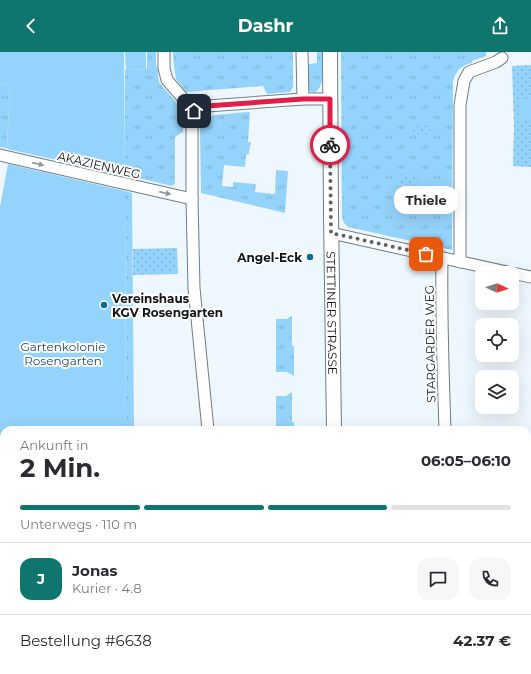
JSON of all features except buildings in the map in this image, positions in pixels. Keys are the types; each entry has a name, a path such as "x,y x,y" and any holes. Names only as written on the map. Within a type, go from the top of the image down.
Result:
{"street":[{"path":"164,52 164,68 167,80 194,111 192,129 194,288 208,426"},
{"path":"302,52 303,99"},
{"name":"STETTINER STRASSE","path":"330,52 334,426"},
{"path":"460,262 460,105 464,81 469,72 496,62 502,58"},
{"path":"194,111 207,106 303,99 330,99"},
{"name":"AKAZIENWEG","path":"0,155 192,199"},
{"path":"331,233 479,266"},
{"name":"STARGARDER WEG","path":"442,258 441,302 445,426"},
{"path":"519,274 531,277"}],"green space":[{"path":"0,52 124,52 125,175 7,149 10,85 0,83"},
{"path":"125,52 146,52 146,69 126,70"},
{"path":"147,52 156,52 156,66 158,69 159,82 180,108 183,119 183,132 175,137 175,184 172,186 125,175 125,70 147,69"},
{"path":"173,52 293,52 293,87 290,92 267,94 263,86 186,92 176,79"},
{"path":"317,52 323,52 323,75 318,90 314,93 308,89 308,64 317,63"},
{"path":"341,52 486,52 486,56 472,61 472,63 465,65 459,70 455,75 453,82 452,250 348,227 344,223 342,217"},
{"path":"531,65 531,167 513,166 514,125 512,66"},
{"path":"0,83 10,85 7,148 0,147"},
{"path":"519,101 531,101 531,119 519,119"},
{"path":"250,112 248,142 251,142 251,145 249,154 246,155 245,167 224,165 222,186 233,187 233,182 256,184 255,192 275,194 276,170 288,171 285,213 201,193 200,131 203,122 209,117 213,116"},
{"path":"414,125 430,127 429,135 413,133"},
{"name":"Gartenkolonie Rosengarten","path":"8,164 125,191 126,426 0,426 0,207"},
{"path":"402,174 419,177 417,192 400,190"},
{"path":"125,191 132,193 134,426 126,426"},
{"path":"177,248 178,274 133,275 133,249"},
{"path":"292,316 294,376 287,372 276,372 276,319 287,319"},
{"path":"292,392 292,422 294,422 294,426 276,426 276,396 286,396"}],"way so far":[{"path":"330,145 331,233 426,254"}],"place":[{"name":"Thiele","path":"426,254"},
{"name":"Angel-Eck","path":"310,257"},
{"name":"Vereinshaus KGV Rosengarten","path":"104,305"}],"route":[{"path":"194,111 207,106 303,99 330,99 330,145"}]}
